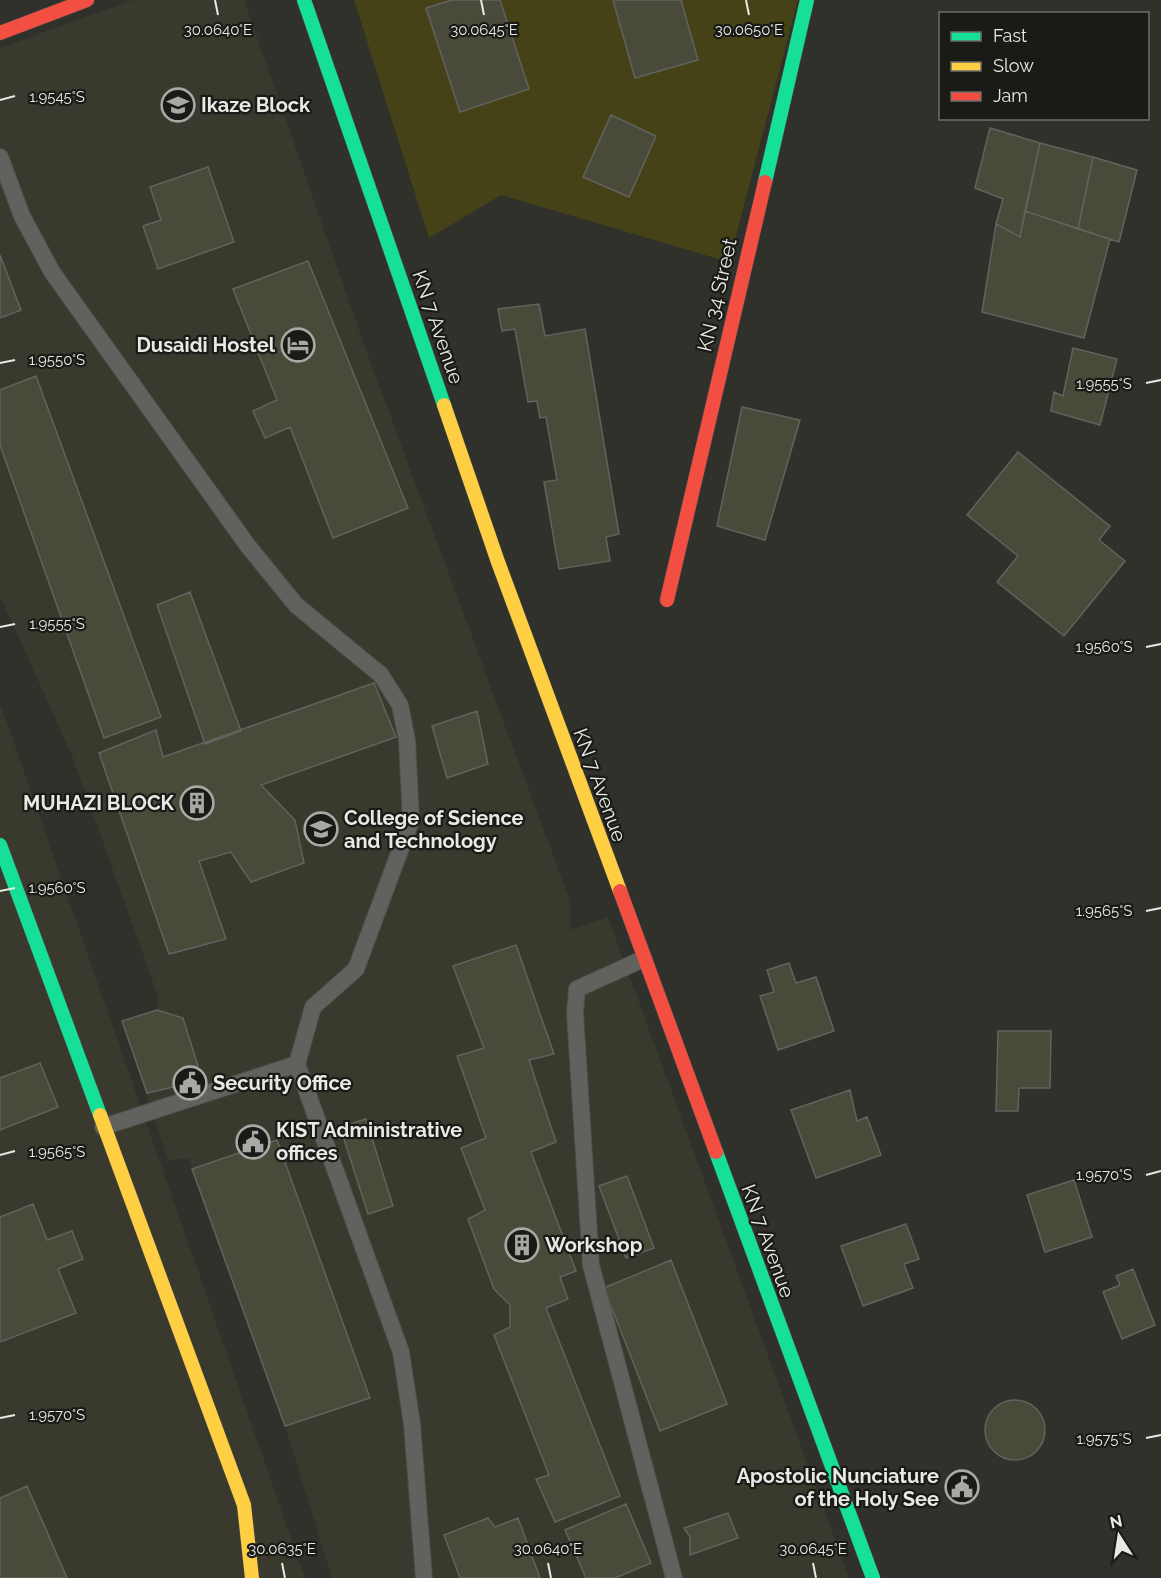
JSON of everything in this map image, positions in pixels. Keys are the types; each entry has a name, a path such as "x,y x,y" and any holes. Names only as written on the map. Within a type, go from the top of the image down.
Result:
{"street":[{"path":"0,33 87,0"},
{"name":"KN 7 Avenue","path":"304,0 498,562 642,959 873,1578"},
{"name":"KN 34 Street","path":"667,600 807,0"},
{"path":"0,845 244,1505 252,1578"}],"lane":[{"path":"0,157 22,216 52,272 248,546 296,605 381,675 400,705 406,740 411,821 356,969 313,1007 297,1064 401,1352 412,1424 424,1578"},
{"path":"642,959 577,989 575,1013 591,1265 674,1578"},
{"path":"103,1127 297,1064"}],"shaded area":[{"name":"College of Science and Technology","path":"133,0 244,0 366,350 570,901 570,930 608,917 849,1578 332,1578 285,1426 189,1158 168,1160 122,1021 157,1010 158,996 73,758 0,596 0,48"},
{"path":"354,0 798,0 729,262 501,195 429,238"},
{"path":"0,703 305,1578 0,1578"}],"building":[{"path":"452,0 500,0 529,89 460,112 426,8"},
{"path":"613,0 681,0 698,60 635,78"},
{"path":"611,115 656,136 629,197 583,177"},
{"path":"990,128 1040,143 1020,237 996,224 1003,199 975,188"},
{"path":"1040,143 1093,157 1078,229 1025,211"},
{"path":"1093,157 1137,170 1119,242 1078,229"},
{"path":"208,167 234,242 158,269 143,226 161,220 150,187"},
{"path":"1025,211 1110,239 1084,338 982,312 996,224 1020,237"},
{"path":"0,255 21,310 0,318"},
{"name":"Dusaidi Hostel","path":"308,261 408,508 333,538 290,427 265,438 253,411 277,400 233,289"},
{"path":"539,304 545,336 585,329 619,534 606,537 610,561 559,569 544,482 557,480 546,417 540,418 537,401 528,402 515,329 502,331 498,309"},
{"path":"1073,348 1117,359 1100,425 1051,411 1054,392 1063,396"},
{"path":"36,376 161,717 104,738 0,445 0,390"},
{"path":"742,407 800,420 765,540 717,526"},
{"path":"1018,452 1110,526 1099,540 1125,561 1064,636 997,582 1018,556 967,515"},
{"path":"190,592 241,731 205,744 157,605"},
{"name":"MUHAZI BLOCK","path":"374,683 396,737 261,785 295,820 304,863 251,882 231,852 199,861 226,939 169,954 99,753 156,730 163,757"},
{"path":"477,711 488,764 447,778 432,726"},
{"name":"Workshop","path":"516,945 554,1054 529,1060 556,1142 531,1152 576,1271 560,1277 568,1299 546,1308 620,1496 555,1522 536,1479 549,1475 494,1335 510,1327 510,1305 494,1289 468,1219 485,1210 461,1148 486,1138 457,1056 484,1048 453,966"},
{"path":"789,963 796,983 816,977 834,1031 778,1050 760,996 774,992 767,970"},
{"name":"Security Office","path":"157,1010 183,1018 198,1066 190,1083 147,1093 122,1021"},
{"path":"998,1031 1051,1031 1050,1088 1019,1088 1018,1111 996,1111"},
{"path":"40,1063 58,1107 0,1130 0,1078"},
{"path":"850,1090 857,1121 867,1117 881,1155 816,1178 791,1110"},
{"path":"366,1119 393,1206 368,1214 340,1127"},
{"path":"277,1140 370,1398 285,1426 192,1169"},
{"path":"627,1176 654,1248 626,1258 599,1186"},
{"path":"1074,1180 1092,1237 1045,1252 1027,1195"},
{"path":"33,1204 47,1240 72,1231 83,1259 58,1269 76,1313 0,1342 0,1217"},
{"path":"906,1224 919,1259 904,1264 913,1288 863,1306 841,1246"},
{"path":"671,1260 727,1404 660,1431 604,1288"},
{"path":"1133,1269 1155,1325 1122,1339 1103,1292 1120,1285 1116,1276"},
{"path":"1015,1400 1027,1402 1040,1413 1045,1430 1043,1442 1032,1455 1015,1460 1003,1458 990,1447 985,1430 987,1418 998,1405"},
{"path":"27,1486 67,1578 0,1578 0,1498"},
{"path":"626,1504 651,1563 615,1578 586,1578 565,1530"},
{"path":"728,1513 738,1538 690,1555 690,1537 684,1528"},
{"path":"488,1518 495,1527 518,1518 540,1578 460,1578 444,1535"}],"traffic: fast":[{"path":"304,0 444,405"},
{"path":"765,182 807,0"},
{"path":"0,845 100,1115"},
{"path":"716,1152 873,1578"}],"traffic: slow":[{"path":"444,405 498,562 620,891"},
{"path":"100,1115 244,1505 252,1578"}],"traffic: jam":[{"path":"0,33 87,0"},
{"path":"667,600 765,182"},
{"path":"620,891 716,1152"}],"place":[{"name":"Ikaze Block","path":"178,105"},
{"name":"Dusaidi Hostel","path":"298,345"},
{"name":"MUHAZI BLOCK","path":"197,803"},
{"name":"College of Science and Technology","path":"321,829"},
{"name":"Security Office","path":"190,1083"},
{"name":"KIST Administrative offices","path":"253,1142"},
{"name":"Workshop","path":"522,1245"},
{"name":"Apostolic Nunciature of the Holy See","path":"962,1487"}]}
